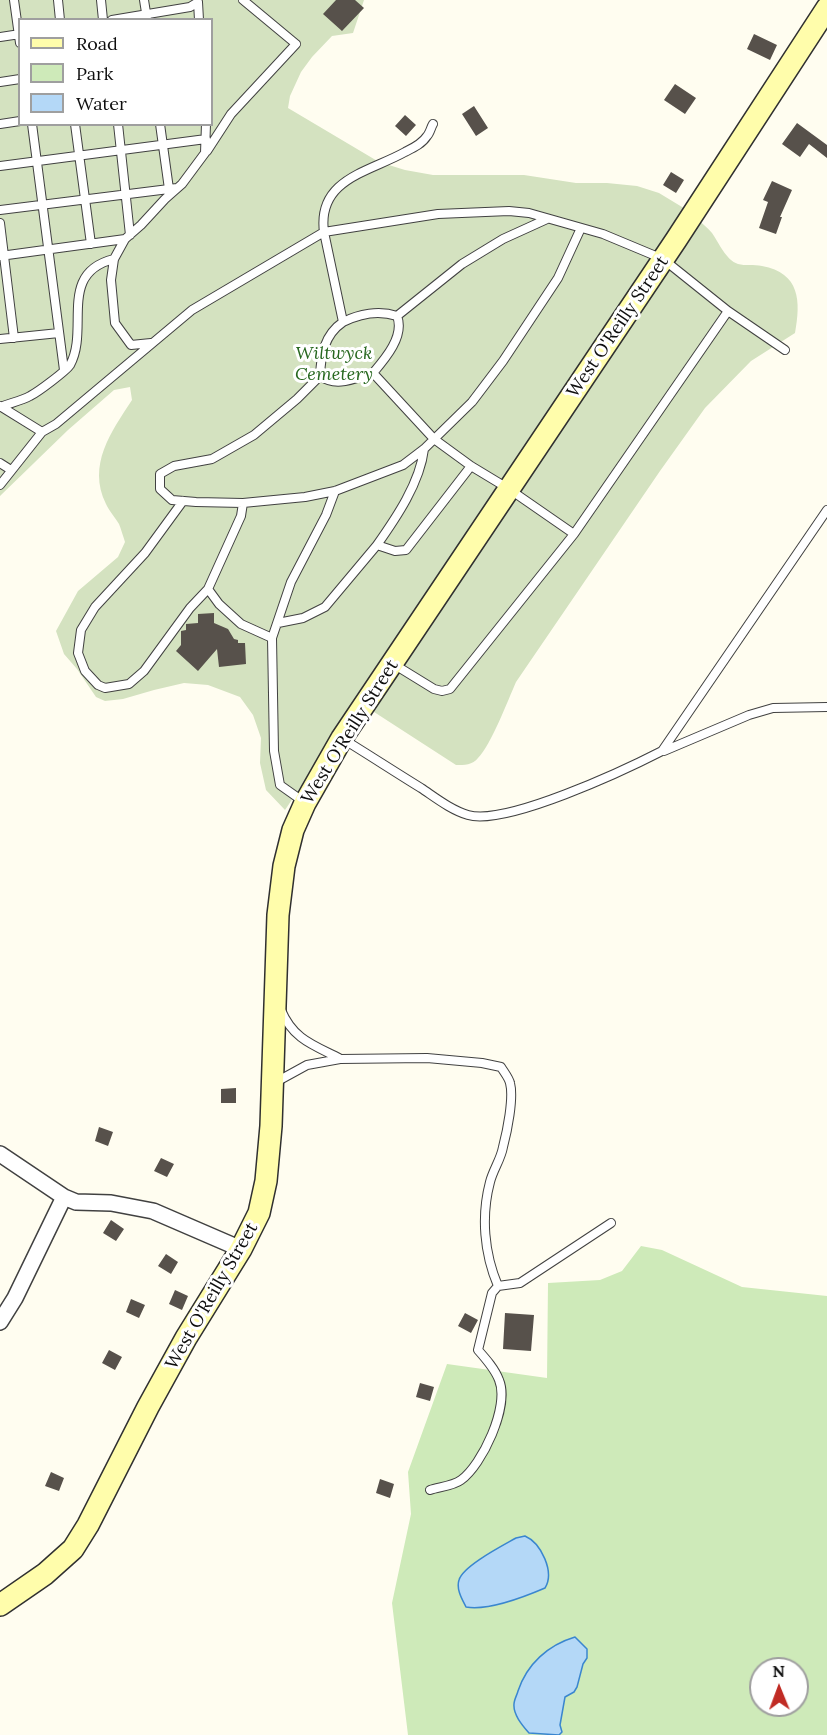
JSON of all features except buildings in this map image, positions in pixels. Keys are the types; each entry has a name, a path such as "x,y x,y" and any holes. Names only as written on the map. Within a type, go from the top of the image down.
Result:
{"street":[{"name":"West O'Reilly Street","path":"0,1605 45,1574 73,1549 88,1525 186,1338 241,1249 259,1213 266,1181 278,915 284,867 293,830 305,802 342,738 663,259 827,8"},
{"path":"0,1154 64,1197 76,1202 111,1203 153,1211 241,1249"},
{"path":"0,1322 15,1298 64,1197"}],"lane":[{"path":"14,0 18,27"},
{"path":"58,0 60,18"},
{"path":"101,0 104,18"},
{"path":"144,0 147,17 190,7 198,1"},
{"path":"153,343 131,345 115,323 111,280 114,259 127,237 178,188 231,114 296,44 243,0"},
{"path":"198,1 199,18"},
{"path":"0,37 18,34"},
{"path":"0,81 18,79"},
{"path":"0,124 18,121"},
{"path":"343,322 322,218 329,197 343,183 365,170 392,160 416,146 427,137 433,124"},
{"path":"32,126 64,370"},
{"path":"75,126 91,244"},
{"path":"118,126 126,194 127,237"},
{"path":"160,126 169,189"},
{"path":"205,153 206,126"},
{"path":"0,166 206,139"},
{"path":"0,210 178,188"},
{"path":"0,485 42,432 56,424 192,310 324,232 438,214 509,211 529,213 603,234 663,259 728,310 785,350"},
{"path":"397,316 462,264 503,239 548,219"},
{"path":"0,223 14,338"},
{"path":"397,316 357,315 334,328 326,342 321,359 320,376 297,399 254,435 212,459 174,466 160,474 160,489 172,500 183,501 243,503 305,497 335,491 403,465 424,449 472,402 503,361 558,278 581,228"},
{"path":"3,256 127,237"},
{"path":"0,406 31,396 70,366 77,344 77,311 85,278 99,263 114,259"},
{"path":"392,663 434,689 442,691 450,689 574,534 728,310"},
{"path":"320,376 327,381 339,383 373,373 386,358 395,340 399,322 397,316"},
{"path":"0,339 59,333"},
{"path":"373,373 434,439 574,534"},
{"path":"0,406 42,432"},
{"path":"278,623 303,618 325,607 391,525 417,476 424,449"},
{"path":"0,463 11,470"},
{"path":"376,545 394,551 406,550 471,466"},
{"path":"305,802 280,785 274,751 272,638 291,582 326,515 335,491"},
{"path":"183,501 145,553 95,607 81,630 78,653 85,671 98,685 105,688 129,684 144,671 190,608 208,589 241,516 243,503"},
{"path":"662,751 826,512"},
{"path":"208,589 219,604 241,624 272,638"},
{"path":"342,738 454,809 477,817 498,816 524,809 629,768 662,751 749,715 773,708 827,707"},
{"path":"275,995 285,1020 301,1039 340,1059"},
{"path":"272,1084 307,1065 340,1059 427,1058 501,1067 510,1083 510,1101 503,1149 490,1180 485,1235 498,1286"},
{"path":"430,1490 459,1481 471,1471 481,1457 499,1417 501,1401 499,1380 478,1350 492,1293 498,1286 520,1283 611,1223"}],"green space":[{"name":"Wiltwyck Cemetery","path":"0,0 364,0 353,33 332,36 301,72 290,96 288,108 379,162 405,170 433,175 524,175 576,183 637,186 659,193 687,210 285,810 266,790 260,763 261,738 253,715 240,697 208,685 184,683 123,699 105,701 96,697 64,654 56,631 78,591 118,557 125,542 119,524 106,504 99,476 104,449 116,424 132,400 130,387 114,390 68,430 0,496"},
{"path":"698,220 710,231 726,255 734,262 741,265 759,265 775,270 791,282 795,290 798,310 795,333 751,361 705,408 516,682 494,733 483,752 474,762 456,765 371,710"},
{"path":"641,1246 662,1250 742,1287 827,1296 827,1735 408,1735 392,1603 411,1514 408,1472 447,1364 547,1378 548,1283 600,1280 622,1271"}],"water":[{"path":"525,1536 536,1545 545,1559 548,1581 545,1588 495,1605 466,1607 458,1587 462,1575 493,1551 516,1538"},
{"path":"575,1637 587,1649 587,1658 583,1664 577,1687 574,1692 565,1697 560,1725 562,1732 559,1735 529,1733 519,1720 514,1708 514,1701 522,1681 533,1664 547,1650"}]}
